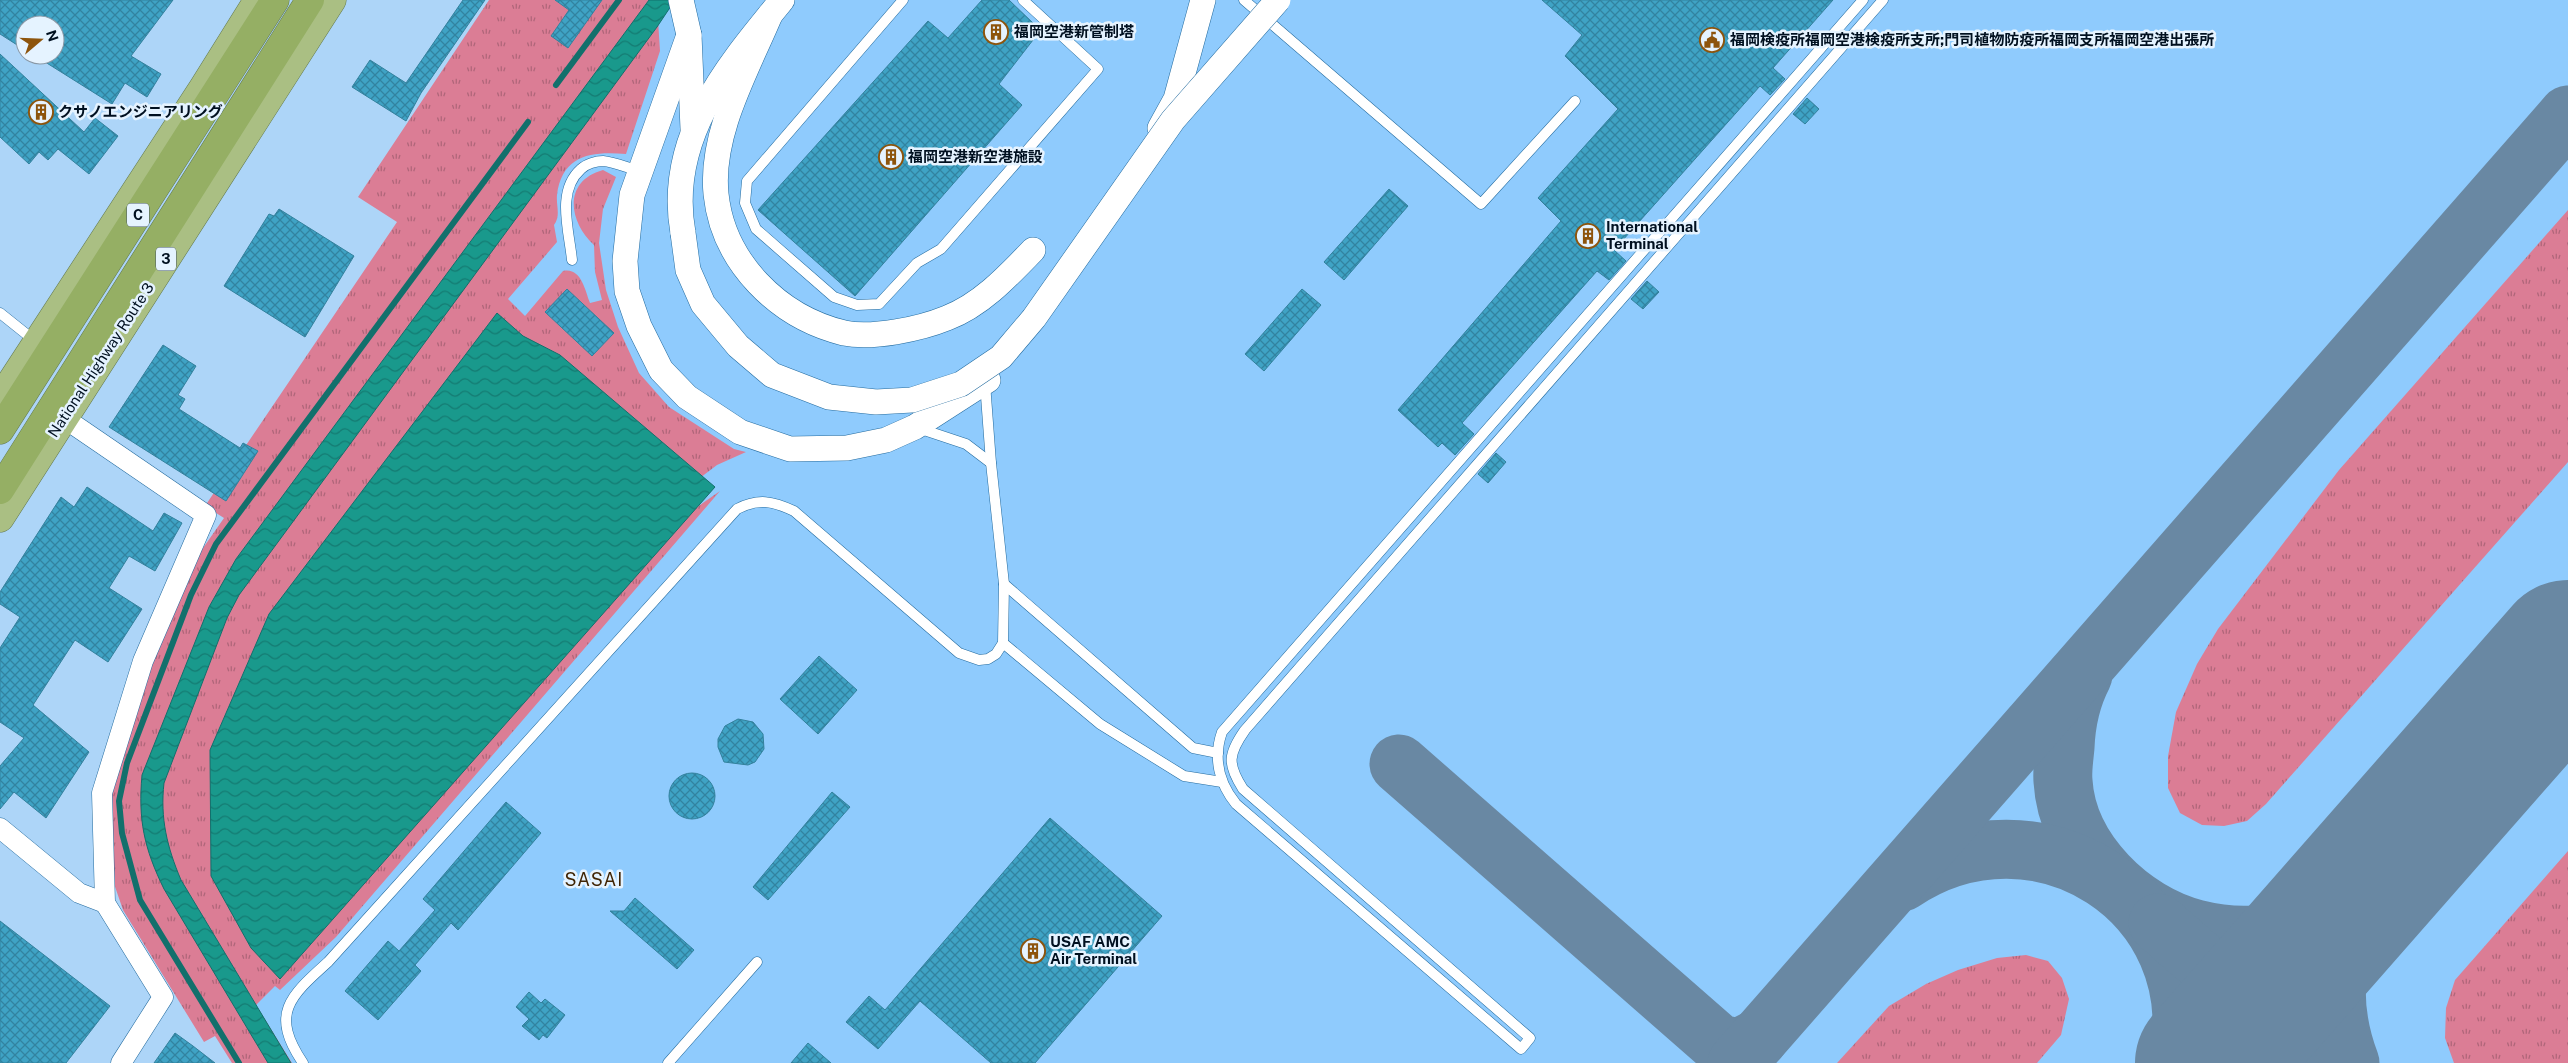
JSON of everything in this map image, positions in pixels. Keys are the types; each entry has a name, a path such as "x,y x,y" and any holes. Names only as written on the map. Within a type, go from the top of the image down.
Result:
{"highway":[{"path":"0,399 203,88 258,0"},
{"name":"C","path":"0,430 275,0"},
{"name":"C","path":"0,490 310,0"},
{"name":"National Highway Route 3","path":"0,518 332,0"}],"street":[{"path":"681,0 689,35 693,129"},
{"path":"689,35 663,114 632,195 626,251 627,291 639,326 661,370 687,397 740,432 790,449 848,448 886,440 915,427 986,382 1033,324 1166,120 1176,99 1203,0"},
{"path":"776,8 729,68 693,129 684,159 678,207 688,270 702,304 738,346 772,376 829,397 876,402 912,400 961,384 1001,358 1034,318 1173,120 1278,0"},
{"path":"776,8 726,117 718,154 716,194 725,232 744,267 770,297 803,317 844,333 883,333 917,328 949,318 977,302 1033,250"},
{"path":"64,418 206,515 143,661 102,792 105,903 163,997 121,1063"},
{"path":"0,828 79,893 105,903"}],"lane":[{"path":"903,0 747,181 745,203 756,229 834,297 857,304 878,304 917,263 941,249 1098,69 1023,0"},
{"path":"1244,0 1481,204 1575,101"},
{"path":"1863,0 1222,732 1218,753 1222,782 1236,804 1521,1049 1530,1038 1243,789 1234,775 1231,765 1232,751 1251,723 1883,0"},
{"path":"572,260 565,197 570,183 577,173 585,165 601,161 641,171"},
{"path":"0,313 36,342"},
{"path":"304,1063 292,1045 286,1018 288,1007 300,986 328,962 738,509 765,501 775,502 794,511 959,653 979,660 988,659 996,654 1003,643 1004,584 991,462 986,382"},
{"path":"915,427 966,444 991,462"},
{"path":"1004,584 1194,748 1218,753"},
{"path":"1003,643 1100,724 1184,776 1222,782"},
{"path":"668,1063 757,962"}],"shaded area":[{"path":"670,0 2568,0 2568,1063 275,1063 170,890 245,570"}],"green space":[{"path":"489,0 650,0 658,20 660,51 626,154 602,153 591,155 572,163 565,171 560,181 557,195 558,214 554,225 557,242 508,299 525,316 563,271 569,271 574,272 578,276 590,303 602,300 595,272 594,245 579,225 574,203 576,192 581,183 590,175 603,170 616,177 603,209 599,243 606,290 618,327 639,373 669,407 734,449 746,452 717,465 609,547 603,573 720,491 336,937 280,990 275,986 256,1005 292,1063 232,1063 215,1036 204,1042 123,910 111,875 107,802 116,760 187,571 224,518 205,506 397,222 358,197"},
{"path":"2568,210 2568,462 2266,804 2247,821 2224,826 2202,825 2180,813 2168,788 2168,756 2176,712 2197,664 2218,629 2339,470"},
{"path":"2568,851 2568,1063 2454,1063 2445,1038 2446,1008 2455,980"},
{"path":"2026,955 2048,961 2062,978 2069,999 2061,1035 2037,1063 1837,1063 1889,1006 1926,984 1958,970 1997,958"}],"water":[{"path":"649,0 675,0 239,595 227,618 164,783 163,808 168,844 181,880 291,1063 268,1063 164,889 157,874 144,834 141,806 142,775 209,607 236,559"},
{"path":"497,313 523,336 560,355 715,487 280,979 251,948 211,876 210,750 269,614"}],"building":[{"path":"0,0 173,0 131,56 161,74 147,97 125,83 112,104 50,65 65,65 65,15 15,15 15,44 0,34"},
{"path":"463,0 485,0 421,93 406,121 352,87 370,60 406,83"},
{"path":"555,0 602,0 568,48 551,36 569,10"},
{"name":"福岡空港新空港施設","path":"982,0 1009,0 1033,23 1033,40 999,84 1022,105 855,296 758,210 928,21 948,38"},
{"name":"International Terminal","path":"1542,0 1833,0 1773,68 1785,79 1770,95 1760,86 1614,250 1626,261 1609,280 1597,271 1462,423 1474,434 1455,455 1442,443 1438,447 1398,410 1561,221 1538,198 1618,109 1565,56 1582,35"},
{"path":"0,54 84,132 95,118 118,136 89,174 58,149 48,160 39,152 29,164 0,137"},
{"path":"1807,98 1819,109 1805,124 1793,114"},
{"path":"1389,189 1408,206 1344,280 1324,262"},
{"path":"279,209 354,256 305,337 224,286 269,214 274,216"},
{"path":"1647,281 1659,292 1643,309 1631,299"},
{"path":"567,289 614,333 592,356 545,312"},
{"path":"1302,289 1321,305 1264,371 1245,354"},
{"path":"163,345 196,366 178,395 185,399 179,409 240,448 243,443 258,451 226,501 109,427"},
{"path":"1496,453 1506,462 1488,483 1478,474"},
{"path":"87,487 153,531 164,513 182,523 155,571 129,556 109,588 142,609 108,662 75,640 33,705 89,752 46,818 14,792 0,809 0,766 24,738 0,722 0,648 20,617 0,604 0,592 61,497 74,507"},
{"path":"819,656 857,690 818,734 780,699"},
{"path":"738,719 753,722 763,734 764,749 755,762 748,765 724,762 718,747 718,739 725,726"},
{"path":"687,773 697,773 711,783 715,796 711,809 705,815 697,819 687,819 673,809 669,801 669,791 679,777"},
{"path":"832,792 850,807 768,900 753,887"},
{"path":"506,802 541,833 458,930 451,923 415,965 421,971 378,1020 345,991 388,941 399,951 435,910 423,899"},
{"name":"USAF AMC Air Terminal","path":"1050,818 1162,916 1035,1063 991,1063 920,1001 878,1049 846,1022 869,996 885,1010"},
{"path":"635,898 694,950 677,969 610,911 624,911"},
{"path":"0,921 110,1006 66,1063 0,1063"},
{"path":"529,992 541,1003 545,999 565,1015 547,1038 543,1035 539,1040 522,1026 529,1019 516,1007"},
{"path":"175,1033 193,1046 215,1063 154,1063"},
{"path":"808,1043 831,1063 791,1063"}],"waterway":[{"path":"556,85 619,0"},
{"path":"239,1063 140,900 122,833 119,801 127,763 191,595 216,544 528,122"}],"taxiway":[{"path":"1737,1063 2568,115"},
{"path":"2083,675 2072,701 2067,728 2063,764 2063,781 2067,807 2076,831 2090,854 2107,875 2127,894 2149,909 2172,921 2196,929 2228,935 2251,935 2272,933 2295,927 2317,917 2367,882"},
{"path":"1399,764 1719,1044 1739,1048 1759,1038"},
{"path":"1902,882 1954,857 2007,849 2057,857 2103,878 2141,911 2168,954 2181,1005 2178,1063"},
{"path":"2350,1063 2342,1039 2338,1015 2336,993 2338,971 2341,949 2348,927 2367,882"},
{"path":"2158,923 2317,1063"}],"runway":[{"path":"2208,1063 2568,653"}],"place":[{"name":"福岡空港新管制塔","path":"996,32"},
{"name":"福岡検疫所福岡空港検疫所支所;門司植物防疫所福岡支所福岡空港出張所","path":"1712,40"},
{"name":"クサノエンジニアリング","path":"41,112"},
{"name":"福岡空港新空港施設","path":"891,157"},
{"name":"International Terminal","path":"1588,236"},
{"name":"USAF AMC Air Terminal","path":"1033,951"}],"district":[{"name":"SASAI","path":"594,880"}]}
